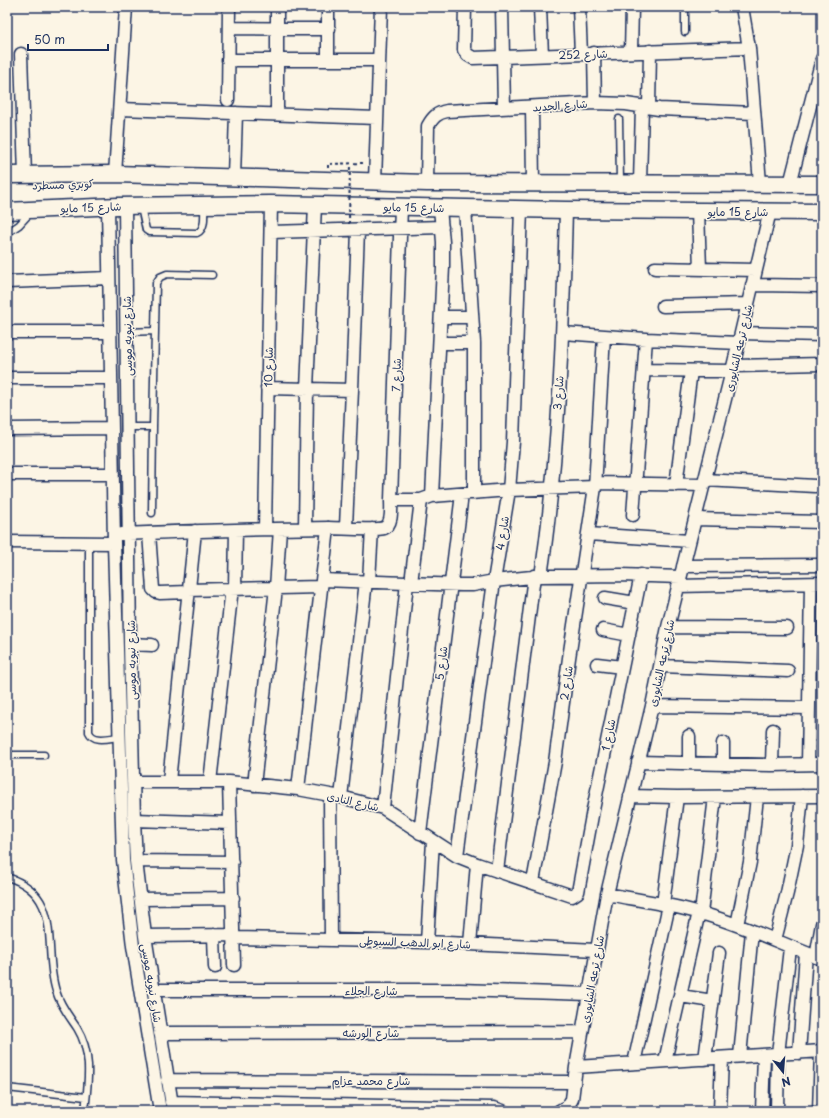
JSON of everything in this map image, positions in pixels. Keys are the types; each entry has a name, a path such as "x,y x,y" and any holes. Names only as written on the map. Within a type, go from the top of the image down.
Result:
{"main road":[{"path":"7,175 115,174 427,182 822,184"},
{"name":"كوبري مسطرد","path":"7,185 100,183 110,179 115,174"},
{"name":"كوبري مسطرد","path":"7,201 35,205"},
{"name":"شارع 15 مايو","path":"7,211 35,205 123,206 271,204 566,210 822,212"}],"street":[{"path":"115,174 126,7"},
{"path":"228,100 229,7"},
{"path":"277,7 277,114"},
{"path":"328,7 328,60"},
{"path":"375,181 381,7"},
{"name":"شارع 252","path":"465,7 463,45 464,50 473,58 748,48"},
{"path":"502,7 504,108"},
{"path":"540,7 542,55"},
{"path":"579,7 580,54"},
{"path":"631,52 632,7"},
{"path":"742,7 748,48 760,183"},
{"path":"229,28 329,28"},
{"path":"640,183 650,52"},
{"path":"594,53 595,103"},
{"path":"21,54 25,175"},
{"path":"790,184 822,59"},
{"path":"228,60 379,60"},
{"name":"شارع الجديد","path":"427,182 428,126 432,118 439,113 447,111 595,103 660,109 754,113"},
{"path":"532,107 533,183"},
{"path":"120,109 377,118"},
{"path":"234,177 236,113"},
{"name":"شارع 10","path":"265,529 271,204"},
{"path":"305,528 307,389 315,205"},
{"name":"شارع نبويه موسى","path":"123,206 109,278 122,839 128,914 160,1111"},
{"name":"شارع نبويه موسى","path":"123,206 127,332 130,644 136,861 145,936 172,1107"},
{"name":"شارع 7","path":"372,529 385,527 389,523 401,207"},
{"path":"383,808 409,583 426,498 440,343 443,267 440,208"},
{"name":"شارع 5","path":"420,833 451,585 468,493 474,343 465,208"},
{"name":"شارع 4","path":"457,856 494,581 509,490 513,442 521,209"},
{"name":"شارع 3","path":"497,871 538,576 552,489 563,333 566,210"},
{"path":"698,211 700,269"},
{"name":"شارع ترعه الشابورى","path":"559,1111 568,1106 572,1099 576,1067 607,894 652,706 680,576 733,368 770,211"},
{"path":"346,527 352,390 353,227"},
{"path":"271,232 314,231 353,227 401,229 442,228"},
{"path":"655,268 756,270"},
{"path":"7,282 109,278"},
{"path":"752,285 822,286"},
{"path":"663,306 748,304"},
{"path":"441,316 472,317"},
{"path":"7,332 110,332"},
{"path":"563,333 646,339 822,335"},
{"name":"شارع 2","path":"533,882 555,762 596,485 604,336"},
{"path":"633,515 646,339"},
{"path":"440,343 474,343"},
{"path":"644,370 691,371 822,364"},
{"path":"676,485 691,371"},
{"path":"7,378 111,378"},
{"path":"267,388 352,390"},
{"path":"7,429 112,428"},
{"path":"7,474 113,474"},
{"path":"391,500 468,493 552,489 596,485 676,485 704,482 815,486"},
{"path":"695,519 822,522"},
{"path":"7,542 89,543 114,539 129,534 149,533 346,527 372,529 368,581 336,796 331,940"},
{"path":"298,789 328,528"},
{"path":"254,785 276,588 280,529"},
{"path":"210,782 234,588 236,530"},
{"path":"169,781 195,532"},
{"path":"149,533 153,589 160,593 234,588 276,588 368,581 473,585 538,576 583,574 680,576 817,583 809,708 808,764"},
{"path":"589,534 690,541"},
{"path":"680,576 821,565"},
{"name":"شارع 1","path":"576,895 578,892 641,575"},
{"path":"605,598 635,603"},
{"path":"668,627 787,628"},
{"path":"603,630 629,634"},
{"path":"130,644 152,645"},
{"path":"597,664 622,667"},
{"path":"661,666 788,670"},
{"path":"652,706 809,708"},
{"path":"772,765 773,730"},
{"path":"689,736 689,763"},
{"path":"723,743 723,764"},
{"path":"638,762 772,765 822,764"},
{"name":"شارع النادى","path":"133,782 229,782 298,789 336,796 383,808 457,856 497,871 533,882 568,896 576,895"},
{"path":"229,782 234,965"},
{"path":"630,796 822,796"},
{"path":"774,940 787,893 796,845 802,796"},
{"path":"634,1063 666,905 677,797"},
{"path":"665,1061 700,912 715,797"},
{"path":"737,925 750,862 757,797"},
{"path":"134,820 230,823"},
{"path":"426,942 433,841"},
{"path":"136,861 232,862"},
{"path":"470,944 477,864"},
{"path":"607,894 700,912 737,925 790,948 815,956"},
{"path":"140,899 233,898"},
{"path":"799,1053 815,956 822,924"},
{"path":"740,1056 752,931"},
{"path":"214,935 215,967"},
{"name":"شارع ابو الدهب السيوطى","path":"145,936 214,935 234,937 426,942 596,950"},
{"path":"777,1111 778,1054 790,948"},
{"path":"705,1059 719,953"},
{"name":"شارع الجلاء","path":"154,990 459,990 589,994"},
{"path":"680,996 713,1002"},
{"name":"شارع الورشه","path":"160,1032 582,1032"},
{"path":"576,1067 821,1051 819,1111"},
{"path":"762,1111 764,1055"},
{"path":"720,1111 722,1058"},
{"name":"شارع محمد عزام","path":"168,1080 574,1082"},
{"path":"172,1107 494,1108 503,1111"}],"lane":[{"path":"685,7 685,32"},
{"path":"619,119 620,182"},
{"path":"7,233 24,221 35,205"},
{"path":"123,206 149,232 197,233 203,228 204,205"},
{"path":"152,513 155,287 160,277 167,274 212,274"},
{"path":"127,332 154,331"},
{"path":"128,427 152,427"},
{"path":"89,543 89,732 94,738 120,738"},
{"path":"7,755 44,755"},
{"path":"7,878 16,880 32,891 39,898 46,911 49,925 52,972 56,992 65,1012 81,1036 88,1056 89,1078 85,1111"},
{"path":"7,1088 86,1097"}],"path":[{"path":"350,163 353,227"},
{"path":"328,164 362,163"}]}
